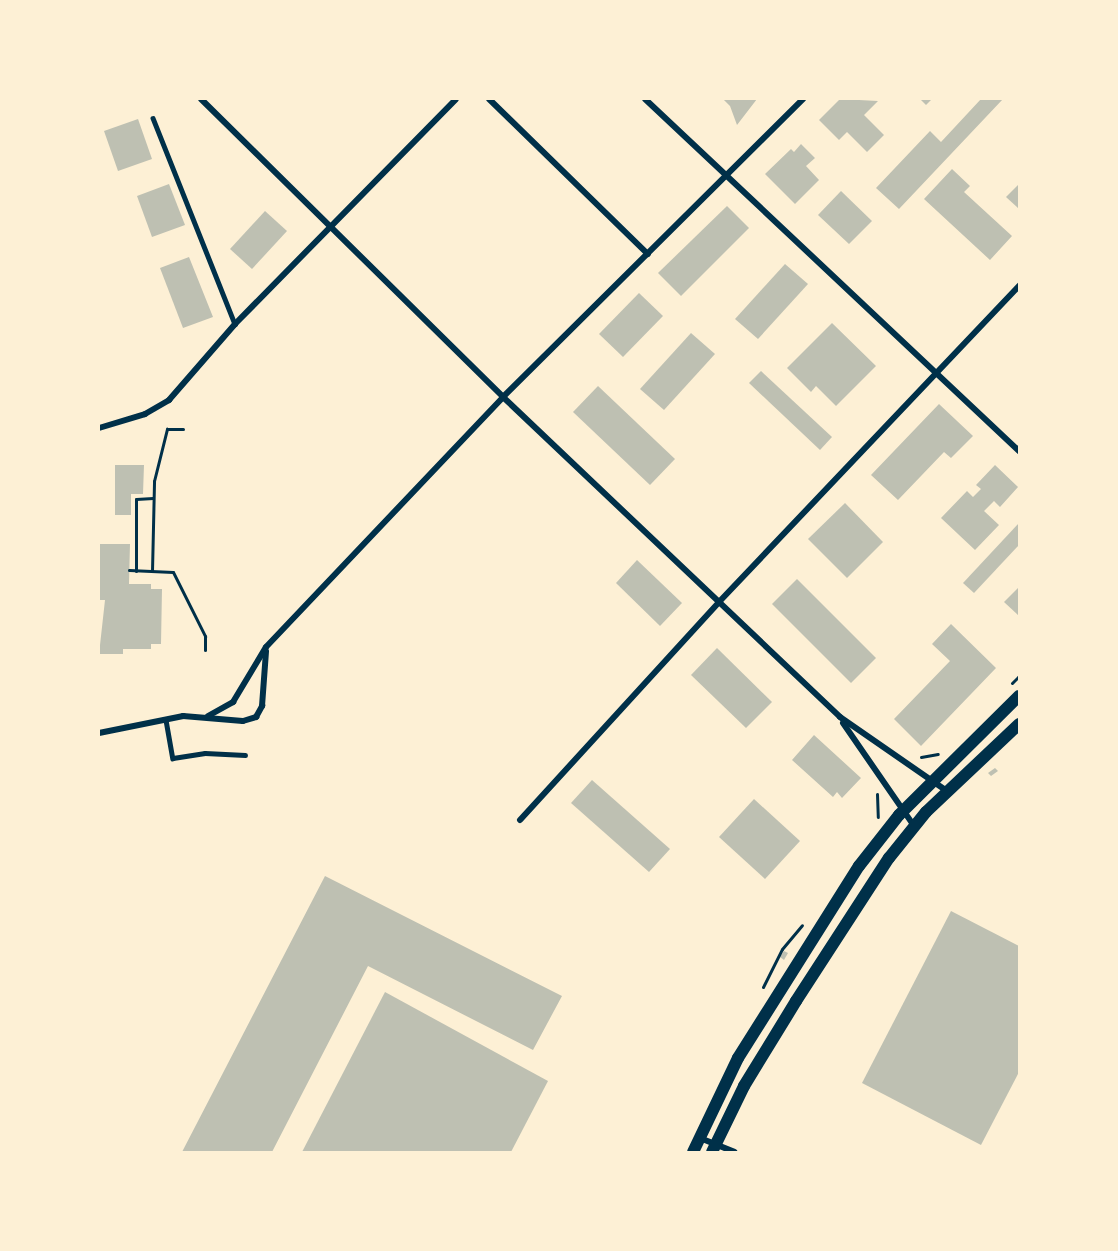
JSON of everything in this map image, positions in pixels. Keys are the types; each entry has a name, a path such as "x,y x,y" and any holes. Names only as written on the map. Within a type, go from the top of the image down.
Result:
{"main road":[{"path":"693,1152 724,1083 756,1028 859,866 905,809 1019,696"},
{"path":"713,1148 744,1086 796,1001 914,826 947,791 1019,724"}],"street":[{"path":"201,99 503,397 840,717 947,791"},
{"path":"99,428 145,414 169,400 236,324 332,229 456,99"},
{"path":"489,99 648,254"},
{"path":"645,99 1019,451"},
{"path":"208,716 233,702 266,647 503,397 803,99"},
{"path":"520,820 719,602 1019,286"},
{"path":"99,733 166,720 208,716 243,721 256,717 262,706 266,647"},
{"path":"840,717 905,809 914,826"},
{"path":"700,1138 713,1148 734,1152"}],"lane":[{"path":"153,118 236,324"},
{"path":"166,720 173,758 205,753 245,755"}],"path":[{"path":"152,571 153,498 167,429 183,429"},
{"path":"136,571 136,499 153,498"},
{"path":"129,570 173,572 205,636 205,650"}],"building":[{"path":"723,99 757,99 737,125 730,106"},
{"path":"840,99 878,101 864,115 884,135 867,152 847,132 839,140 819,120"},
{"path":"920,99 932,99 926,105"},
{"path":"981,99 1003,99 899,209 876,188 930,131 941,142"},
{"path":"138,119 152,159 118,171 104,131"},
{"path":"801,144 815,158 806,166 819,180 795,204 765,174 791,149 794,152"},
{"path":"952,169 970,186 964,192 1012,236 990,260 924,199"},
{"path":"169,184 185,225 152,237 137,196"},
{"path":"1019,184 1019,209 1006,197"},
{"path":"841,191 872,221 849,244 818,215"},
{"path":"727,206 749,228 681,296 658,273"},
{"path":"265,211 287,231 252,269 230,249"},
{"path":"189,257 213,317 183,328 160,268"},
{"path":"785,264 808,284 758,339 735,319"},
{"path":"639,293 663,316 623,357 599,334"},
{"path":"832,323 876,366 836,406 816,386 811,392 787,368"},
{"path":"691,333 715,354 664,410 640,389"},
{"path":"761,371 832,437 820,450 749,383"},
{"path":"598,386 675,459 650,485 573,412"},
{"path":"939,404 973,436 951,458 944,452 898,500 871,475"},
{"path":"115,465 144,465 143,494 131,494 131,515 115,515"},
{"path":"995,465 1018,487 1000,507 994,501 984,511 999,525 975,550 941,518 967,491 973,497 981,489 976,485"},
{"path":"845,503 883,542 847,578 808,539"},
{"path":"1019,523 1019,545 974,593 963,583"},
{"path":"99,544 130,544 129,584 151,584 151,589 162,589 161,644 151,644 151,649 123,649 123,654 99,654 105,600 99,600"},
{"path":"637,560 682,603 660,626 616,583"},
{"path":"797,579 876,658 851,683 772,604"},
{"path":"1019,587 1019,616 1004,602"},
{"path":"951,624 996,668 921,746 894,719 950,661 932,644"},
{"path":"717,648 772,702 746,728 691,675"},
{"path":"814,735 861,778 842,798 837,792 833,797 792,760"},
{"path":"995,768 998,771 991,776 988,773"},
{"path":"592,780 670,849 649,872 571,803"},
{"path":"754,799 800,841 765,879 719,837"},
{"path":"325,876 562,996 533,1050 368,966 272,1152 182,1152"},
{"path":"951,911 1019,946 1019,1072 981,1145 862,1083"},
{"path":"784,951 788,953 784,960 780,957"},
{"path":"385,992 548,1081 511,1152 302,1152"}]}
